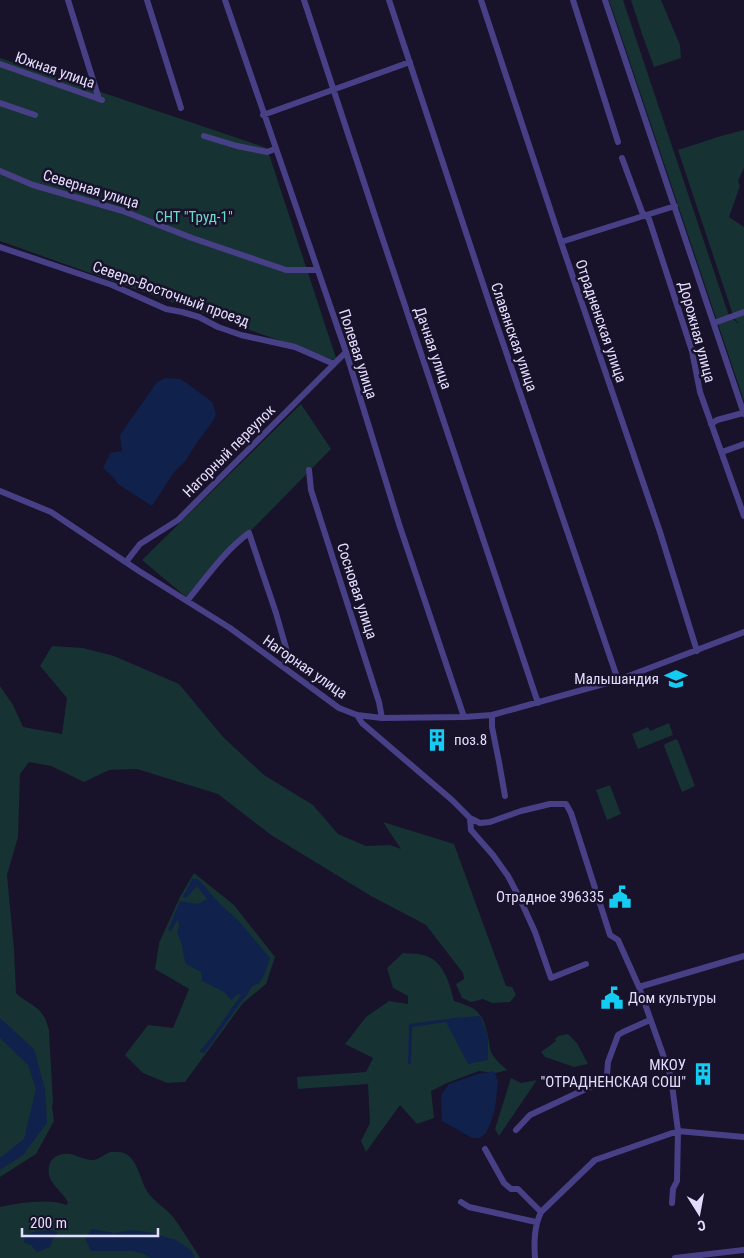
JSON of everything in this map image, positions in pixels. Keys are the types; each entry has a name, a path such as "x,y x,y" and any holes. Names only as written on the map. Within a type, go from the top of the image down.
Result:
{"street":[{"name":"Южная улица","path":"0,64 101,100 68,0"},
{"path":"147,0 181,108"},
{"name":"Полевая улица","path":"225,0 346,352 400,524 464,717"},
{"name":"Дачная улица","path":"304,0 538,703"},
{"name":"Славянская улица","path":"389,0 618,680"},
{"name":"Отрадненская улица","path":"480,0 560,242 660,532 697,651"},
{"path":"573,0 618,142"},
{"path":"605,0 744,414 717,420 711,424"},
{"path":"263,115 410,62"},
{"path":"0,103 35,115"},
{"path":"204,136 236,146 267,152 275,149"},
{"name":"Дорожная улица","path":"622,158 642,212 649,219 692,351 700,392 744,516"},
{"name":"Северная улица","path":"0,172 34,185 123,211 192,238 286,270 317,270"},
{"path":"560,242 675,206"},
{"name":"Северо-Восточный проезд","path":"0,247 89,277 166,309 199,317 218,327 241,335 295,347 334,364"},
{"path":"714,323 744,312"},
{"name":"Нагорный переулок","path":"126,562 140,544 178,520 346,352"},
{"path":"722,452 744,444"},
{"name":"Сосновая улица","path":"309,470 311,490 379,702 382,718"},
{"name":"Нагорная улица","path":"0,491 51,512 230,628 339,708 357,715 382,718 492,715 618,680 744,632"},
{"path":"187,601 217,564 249,533 288,655 283,667"},
{"path":"357,715 362,723 452,800 470,818 480,823 490,822 521,811 550,804 566,804 571,813 610,935 618,940 639,987 671,1077 678,1131 678,1181 673,1189 672,1203"},
{"path":"492,715 492,727 505,796"},
{"path":"470,818 472,830 508,876 523,904 551,978 586,964"},
{"path":"639,987 744,956"},
{"path":"516,1130 530,1115 603,1081 607,1075 608,1062 618,1035 650,1020"},
{"path":"535,1258 534,1237 536,1222 541,1212 595,1160 678,1131 744,1137"},
{"path":"485,1149 504,1182 511,1188 518,1189 541,1212"},
{"path":"461,1202 470,1207 536,1222"},
{"path":"676,1258 744,1250"}],"green space":[{"path":"609,0 623,0 729,316 739,324 734,318 678,150 744,130 744,168 738,181 740,186 729,217 744,227 744,401"},
{"path":"631,0 661,0 680,45 681,58 654,67"},
{"name":"СНТ \"Труд-1\"","path":"0,58 267,148 337,361 0,241"},
{"path":"301,404 331,449 186,597 142,560"},
{"path":"52,646 83,648 114,656 179,684 224,738 264,775 313,805 338,834 366,846 390,845 401,849 383,822 454,844 506,986 512,987 516,995 510,1002 492,1003 483,999 471,1002 462,998 456,984 464,979 463,973 426,925 371,896 271,835 218,794 137,769 109,770 84,782 51,766 29,762 20,774 18,837 7,875 16,993 40,1011 45,1018 49,1030 54,1121 36,1154 0,1177 0,686 13,705 23,727 62,734 67,698 40,666"},
{"path":"669,723 673,735 638,749 632,734 648,727 650,731"},
{"path":"676,739 695,786 682,792 664,746"},
{"path":"610,785 621,814 607,820 596,790"},
{"path":"194,873 234,905 275,957 266,984 243,1003 185,1082 167,1083 143,1073 125,1055 148,1025 173,1028 189,989 155,969 159,943 180,897"},
{"path":"403,953 418,954 430,957 436,961 448,980 454,1001 472,1008 482,1018 488,1034 491,1052 507,1070 496,1073 479,1071 431,1091 434,1118 417,1124 400,1105 366,1152 361,1141 370,1123 368,1084 298,1089 297,1077 366,1072 373,1058 345,1044 366,1017 389,1001 408,1004 408,996 393,988 387,968"},
{"path":"568,1034 577,1043 588,1064 574,1067 545,1057 541,1052 556,1041 555,1039 558,1036"},
{"path":"511,1078 521,1083 537,1080 499,1136 495,1129"},
{"path":"110,1152 125,1153 133,1160 149,1194 174,1218 200,1258 0,1258 0,1207 43,1202 66,1205 68,1203 67,1200 49,1176 52,1160 61,1155 70,1154 88,1160 95,1160"}],"water":[{"path":"166,378 181,379 212,402 216,414 186,460 174,472 152,506 118,484 103,468 110,453 122,451 120,435 157,382"},
{"path":"192,879 198,879 221,905 238,920 270,958 262,979 252,986 204,1053 199,1052 241,995 238,994 231,1000 224,992 202,981 201,972 186,964 177,932 179,927 178,920 171,931 168,930 180,901 198,904 207,899 197,886 186,898 183,897"},
{"path":"480,1016 488,1036 488,1060 468,1064 446,1022 412,1027 411,1063 408,1065 409,1024"},
{"path":"0,1018 34,1049 45,1089 47,1123 23,1155 0,1170 0,1158 24,1139 36,1089 28,1065 0,1038"},
{"path":"494,1071 498,1081 495,1108 486,1133 480,1138 472,1138 442,1121 441,1095 449,1084 478,1074"},
{"path":"92,1229 114,1233 132,1230 148,1232 176,1240 191,1250 195,1258 151,1258 142,1253 132,1251 91,1251 85,1238"},
{"path":"50,1230 58,1232 50,1247 37,1252 31,1245 24,1243 25,1235 37,1231"}],"place":[{"name":"Малышандия","path":"676,679"},
{"name":"поз.8","path":"437,740"},
{"name":"Отрадное 396335","path":"620,897"},
{"name":"Дом культуры","path":"612,998"},
{"name":"МКОУ \"ОТРАДНЕНСКАЯ СОШ\"","path":"703,1074"}]}
